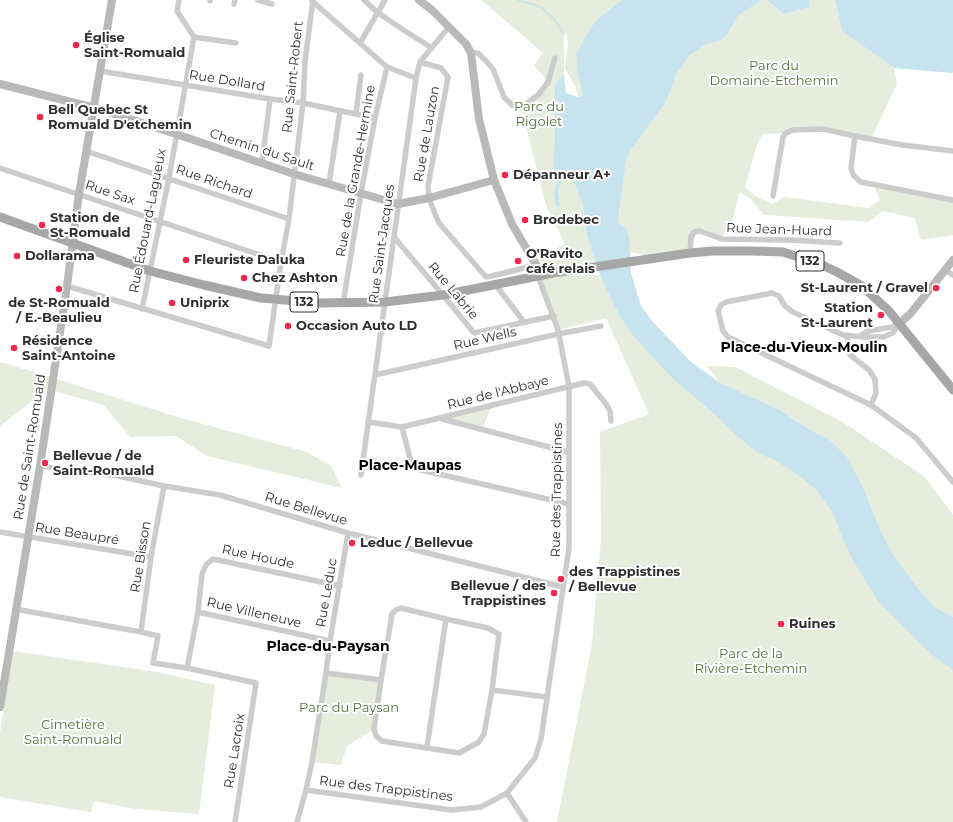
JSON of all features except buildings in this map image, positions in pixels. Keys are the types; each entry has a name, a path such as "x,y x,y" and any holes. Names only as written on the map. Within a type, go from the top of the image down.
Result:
{"main road":[{"name":"132","path":"0,217 150,270 204,285 261,298 320,304 385,302 443,295 538,276 690,253 713,251 783,252 802,257 837,272 862,286 880,302 953,390"}],"street":[{"name":"Rue de Saint-Romuald","path":"0,707 27,536 40,466 79,194 112,0"},
{"path":"179,0 177,11 194,37 236,43"},
{"path":"258,0 272,4"},
{"path":"312,0 387,66 416,78"},
{"name":"Rue Saint-Robert","path":"142,309 269,346 281,262 289,219 303,103 305,61 312,0"},
{"path":"364,0 377,12 432,48"},
{"path":"360,43 385,0"},
{"path":"419,0 466,44 471,53 479,119 494,180 512,224 536,265 538,276"},
{"name":"Rue Saint-Jacques","path":"361,475 416,78 420,62 449,27"},
{"name":"Rue Édouard-Lagueux","path":"142,309 169,178 194,37"},
{"path":"471,53 478,53 486,61 493,70 504,97 512,105 521,108 539,94 548,82 555,58"},
{"name":"Rue de Lauzon","path":"420,62 441,68 448,77 428,186 429,198 439,223 486,277 536,265"},
{"name":"Rue de la Grande-Hermine","path":"343,304 361,193 375,118 387,66"},
{"name":"Rue Dollard","path":"100,71 186,86 303,103 375,118"},
{"path":"356,114 360,75"},
{"name":"Chemin du Sault","path":"0,84 93,108 294,174 398,204 429,198 494,180"},
{"path":"262,163 270,99"},
{"path":"329,184 340,111"},
{"path":"773,196 783,137 786,133 793,130 823,129 902,145 953,151"},
{"path":"855,136 851,168 853,175 861,182 953,200"},
{"name":"Rue Richard","path":"86,151 289,219"},
{"name":"Rue Sax","path":"0,168 281,262"},
{"name":"Rue Jean-Huard","path":"690,253 691,237 694,232 700,231 722,239 840,243"},
{"name":"Rue Labrie","path":"394,237 474,333 554,316"},
{"path":"953,260 911,313 899,324 893,333 887,336 870,337 838,334 788,309 779,296 775,293 766,293 726,302 721,305 718,310 723,331 732,340 872,405 916,438 953,482"},
{"path":"945,270 953,275"},
{"name":"Rue des Trappistines","path":"306,790 451,810 481,806 507,794 535,758 541,739 569,548 569,387 554,316 538,276"},
{"path":"495,284 524,322"},
{"path":"67,286 142,309"},
{"name":"Rue Wells","path":"375,375 558,334 601,326"},
{"path":"848,336 848,351 850,355 869,370 875,379 876,392 872,405"},
{"name":"Rue de l'Abbaye","path":"368,422 402,427 584,383 590,384 606,404 610,411 611,421"},
{"path":"440,418 568,452"},
{"path":"402,427 411,462 421,470 569,504"},
{"name":"Rue Bellevue","path":"40,466 118,476 164,486 220,495 348,534 563,587"},
{"name":"Rue Bisson","path":"141,632 151,557 164,486"},
{"name":"Rue Beaupré","path":"0,532 151,557"},
{"name":"Rue Leduc","path":"297,822 306,790 348,534"},
{"name":"Rue Houde","path":"187,668 198,612 202,574 206,565 213,559 340,586"},
{"path":"401,608 446,620 488,628 499,634 492,690 484,734 479,742 459,753 382,740 376,736 374,729 381,680 392,614 401,608"},
{"path":"15,609 158,636 153,663 187,668"},
{"name":"Rue Villeneuve","path":"198,612 330,641"},
{"path":"426,747 446,620"},
{"name":"Rue Lacroix","path":"187,668 256,683 235,822"},
{"path":"326,673 381,680"},
{"path":"492,690 547,697"},
{"path":"507,794 526,822"}],"green space":[{"name":"Parc de la Rivière-Etchemin","path":"481,0 622,0 596,20 576,54 583,95 578,97 576,88 565,68 568,42 566,32 564,35 564,74 555,84 555,144 553,160 554,169 558,176 554,194 560,205 558,190 566,173 570,173 583,205 587,236 595,261 541,276 601,275 619,315 668,355 805,454 953,646 953,822 557,822 592,644 601,538 600,432 649,414 606,318 558,330 533,261 565,244 546,205 521,108 548,82 534,65 543,53"},
{"name":"Parc du Domaine-Etchemin","path":"762,0 766,0 784,14 810,7 809,0 835,0 842,31 894,68 897,84 871,139 823,129 763,134 757,144 745,187 755,196 772,204 784,197 869,208 880,200 874,186 953,200 953,235 921,240 915,218 883,211 869,222 764,215 751,199 740,192 729,231 725,230 722,239 700,231 691,237 693,253 655,258 630,252 618,222 626,161 632,148 666,102 676,75 690,55 707,44 719,41 727,35 738,16"},
{"path":"0,362 181,418 307,452 331,466 342,488 207,456 176,436 130,437 104,405 47,389 0,426"},
{"path":"707,366 735,367 841,421 924,476 953,515 953,617 935,607 920,591 894,556 880,529 865,492 831,441 807,428 780,410 719,382"},
{"path":"492,406 482,429 440,418"},
{"name":"Cimetière Saint-Romuald","path":"12,651 157,672 215,685 199,814 136,809 94,801 91,812 0,797 0,733"},
{"name":"Parc du Paysan","path":"326,673 381,680 374,729 347,746 341,765 312,762"}],"water":[{"path":"622,0 762,0 738,16 727,35 719,41 707,44 690,55 676,75 666,102 632,148 626,161 618,222 626,228 629,236 631,273 641,306 653,322 691,362 719,382 780,410 807,428 831,441 847,457 865,492 880,529 894,556 920,591 935,607 953,617 953,670 932,655 878,601 852,559 834,515 817,490 801,477 775,460 759,454 737,436 719,418 672,378 634,337 619,315 606,289 595,261 587,236 583,205 570,173 566,173 558,190 560,205 558,209 555,205 554,194 558,176 554,169 553,160 555,144 555,84 564,74 566,93 578,97 583,95 578,75 576,54 596,20"},
{"path":"766,0 809,0 810,7 784,14"},
{"path":"835,0 953,0 953,72 894,68 842,31"}],"waterway":[{"path":"518,0 541,7 556,21 564,35"}],"place":[{"name":"Église Saint-Romuald","path":"76,45"},
{"name":"Bell Quebec St Romuald D'etchemin","path":"40,117"},
{"name":"Dépanneur A+","path":"505,175"},
{"name":"Brodebec","path":"525,220"},
{"name":"Station de St-Romuald","path":"42,225"},
{"name":"Dollarama","path":"17,256"},
{"name":"Fleuriste Daluka","path":"186,260"},
{"name":"O'Ravito café relais","path":"518,261"},
{"name":"Chez Ashton","path":"244,278"},
{"name":"St-Laurent / Gravel","path":"936,288"},
{"name":"de St-Romuald / E.-Beaulieu","path":"59,289"},
{"name":"Uniprix","path":"172,303"},
{"name":"Station St-Laurent","path":"881,315"},
{"name":"Occasion Auto LD","path":"288,326"},
{"name":"Résidence Saint-Antoine","path":"14,348"},
{"name":"Bellevue / de Saint-Romuald","path":"45,463"},
{"name":"Leduc / Bellevue","path":"352,543"},
{"name":"des Trappistines / Bellevue","path":"561,579"},
{"name":"Bellevue / des Trappistines","path":"554,593"},
{"name":"Ruines","path":"781,624"}],"district":[{"name":"Place-du-Vieux-Moulin","path":"804,348"},
{"name":"Place-Maupas","path":"410,466"},
{"name":"Place-du-Paysan","path":"328,647"}],"park label":[{"name":"Parc du Rigolet","path":"539,114"}]}
